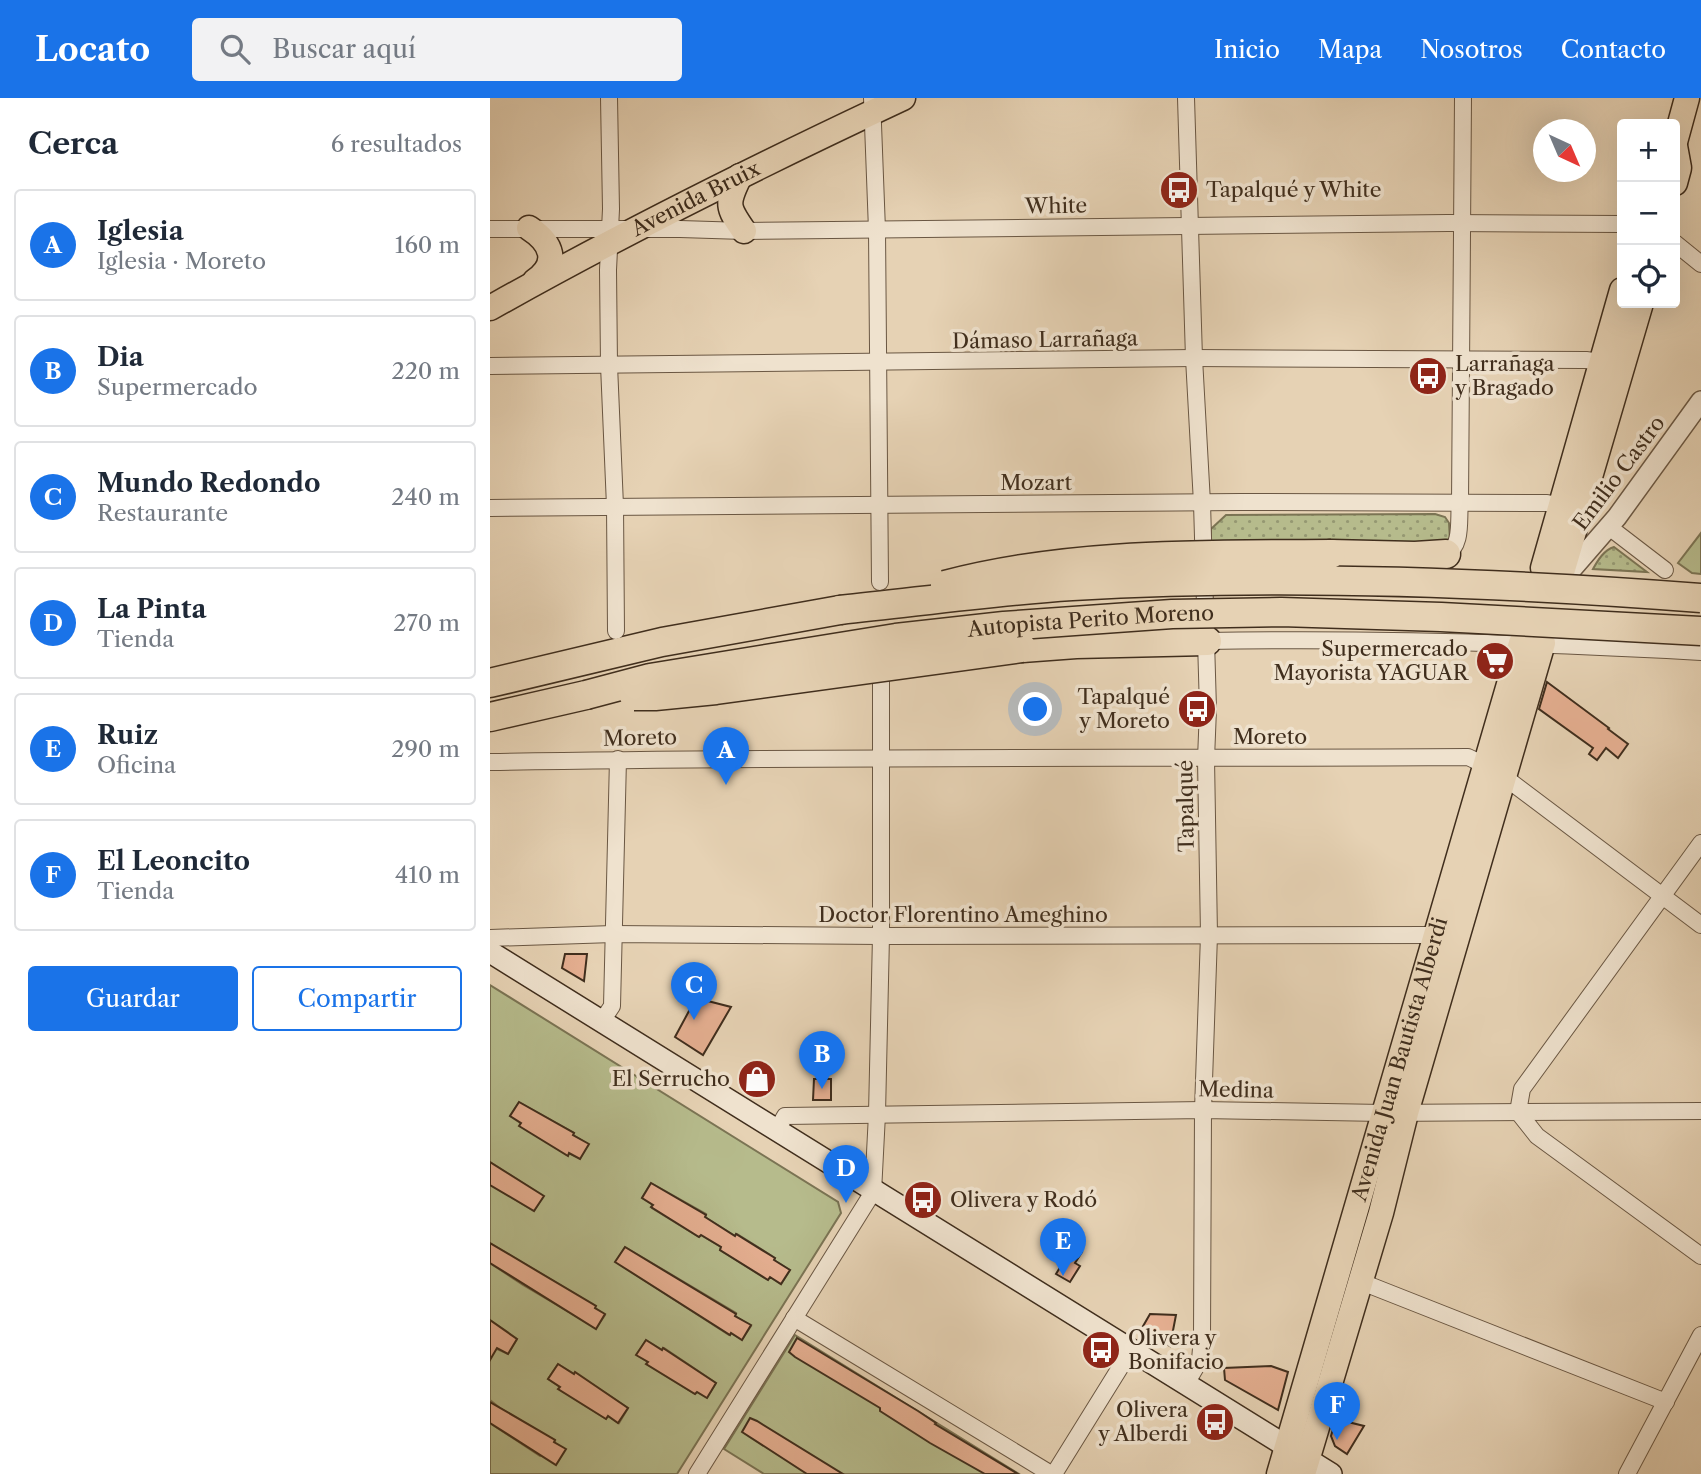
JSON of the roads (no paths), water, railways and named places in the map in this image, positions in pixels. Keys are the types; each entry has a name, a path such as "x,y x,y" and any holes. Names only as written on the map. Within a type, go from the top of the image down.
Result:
{"highway":[{"path":"841,610 988,573 1047,564 1221,555 1446,554"},
{"name":"Autopista Perito Moreno","path":"490,683 662,642 841,610 1072,586 1294,581 1451,585 1701,598"},
{"name":"Autopista Perito Moreno","path":"490,717 650,678 824,652 896,638 1004,626 1172,614 1281,612 1441,617 1701,631"},
{"path":"586,695 655,696 716,690 1022,648 1207,641"}],"main road":[{"name":"Avenida Bruix","path":"490,307 610,236 637,229 872,105 904,98"},
{"path":"1680,125 1687,98"},
{"path":"740,176 729,202 731,212 744,232"},
{"path":"529,228 540,236 550,254 550,262 544,275 532,284"},
{"path":"1559,569 1600,362 1617,306"},
{"path":"1571,509 1639,308"},
{"name":"Avenida Juan Bautista Alberdi","path":"1299,1460 1395,1113 1532,643"},
{"name":"Avenida Juan Bautista Alberdi","path":"1279,1474 1299,1460 1381,1213 1395,1113 1436,935 1495,771"},
{"path":"490,952 1186,1384 1299,1460 1331,1474"}],"street":[{"path":"609,98 609,365 615,506 616,631"},
{"name":"Tapalqué","path":"1186,98 1207,641 1209,935 1203,1110 1202,1337 1200,1360 1186,1384"},
{"path":"1446,554 1457,543 1460,503 1464,98"},
{"path":"872,105 877,230 880,582"},
{"name":"White","path":"637,229 744,232 1462,223 1617,225"},
{"path":"490,229 529,228 610,236"},
{"path":"1677,245 1701,264"},
{"name":"Dámaso Larrañaga","path":"490,366 1194,358 1600,362"},
{"name":"Emilio Castro","path":"1559,569 1609,527 1701,401"},
{"name":"Mozart","path":"490,508 1548,503 1571,509"},
{"path":"1609,527 1665,569"},
{"path":"1207,641 1337,639 1532,643 1701,652"},
{"path":"697,1474 873,1192 881,936 881,673"},
{"name":"Moreto","path":"490,762 881,757 1468,757 1495,771 1701,925"},
{"path":"602,1021 612,1006 618,759"},
{"path":"1701,843 1522,1089 1518,1112 1537,1136 1701,1256"},
{"name":"Doctor Florentino Ameghino","path":"490,938 613,934 1436,935"},
{"name":"Medina","path":"777,1130 785,1116 877,1114 1203,1110 1395,1113 1701,1111"},
{"path":"1359,1281 1666,1402"},
{"path":"794,1318 1053,1474 1131,1350"},
{"path":"1627,1474 1701,1335"}],"place":[{"name":"Tapalqué y White","path":"1179,190"},
{"name":"Larrañaga y Bragado","path":"1428,376"},
{"name":"Supermercado Mayorista YAGUAR","path":"1495,661"},
{"name":"Tapalqué y Moreto","path":"1197,709"},
{"name":"Iglesia","path":"726,785"},
{"name":"Mundo Redondo","path":"694,1020"},
{"name":"El Serrucho","path":"757,1079"},
{"name":"Dia","path":"822,1089"},
{"name":"Olivera y Rodó","path":"923,1200"},
{"name":"La Pinta","path":"846,1203"},
{"name":"Ruiz","path":"1063,1276"},
{"name":"Olivera y Bonifacio","path":"1101,1350"},
{"name":"Olivera y Alberdi","path":"1215,1422"},
{"name":"El Leoncito","path":"1337,1440"}]}
